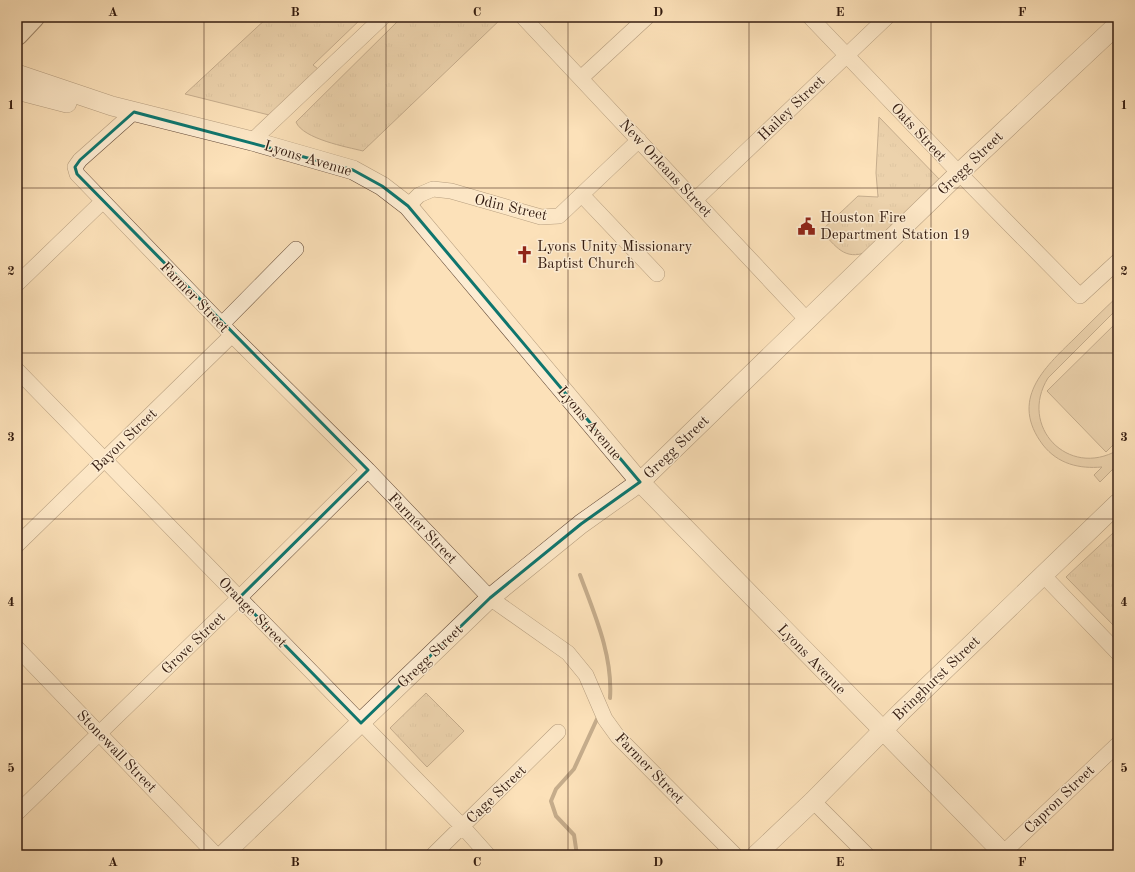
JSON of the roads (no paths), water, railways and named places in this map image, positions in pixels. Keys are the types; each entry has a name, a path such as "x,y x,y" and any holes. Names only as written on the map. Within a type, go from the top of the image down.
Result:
{"main road":[{"path":"17,34 34,17"}],"street":[{"path":"252,141 383,17"},
{"name":"New Orleans Street","path":"522,17 582,78 808,321"},
{"path":"582,78 647,17"},
{"name":"Oats Street","path":"810,17 959,173 1080,296 1118,261"},
{"name":"Hailey Street","path":"695,200 887,17"},
{"name":"Gregg Street","path":"223,855 490,598 581,524 640,482 808,321 959,173 1118,24"},
{"name":"Lyons Avenue","path":"17,74 112,106 252,141 353,170 382,186 408,206 640,482 1003,854"},
{"name":"Lyons Avenue","path":"17,90 80,106 112,106"},
{"name":"Farmer Street","path":"134,112 80,160 75,168 77,174 232,335 368,470 490,598 568,653 586,675 605,719 618,736 735,855"},
{"name":"Odin Street","path":"408,206 419,195 433,189 451,191 541,217 552,218 559,216 640,140"},
{"path":"582,195 657,274"},
{"path":"17,284 102,201"},
{"path":"222,324 296,249"},
{"name":"Bayou Street","path":"17,545 232,335"},
{"name":"Orange Street","path":"17,370 462,826 488,855"},
{"name":"Grove Street","path":"17,813 239,598 368,470"},
{"name":"Bringhurst Street","path":"756,855 813,801 882,730 1044,576 1118,503"},
{"path":"1044,576 1118,653"},
{"name":"Stonewall Street","path":"17,648 216,855"},
{"name":"Cage Street","path":"433,855 558,732"},
{"name":"Capron Street","path":"1003,854 1118,744"},
{"path":"813,801 866,855"}],"waterway":[{"path":"580,575 606,650 609,666 610,698"},
{"path":"577,855 574,835 556,816 551,801 556,789 574,769 597,719"}],"place":[{"name":"Houston Fire Department Station 19","path":"807,226"},
{"name":"Lyons Unity Missionary Baptist Church","path":"524,255"}]}
